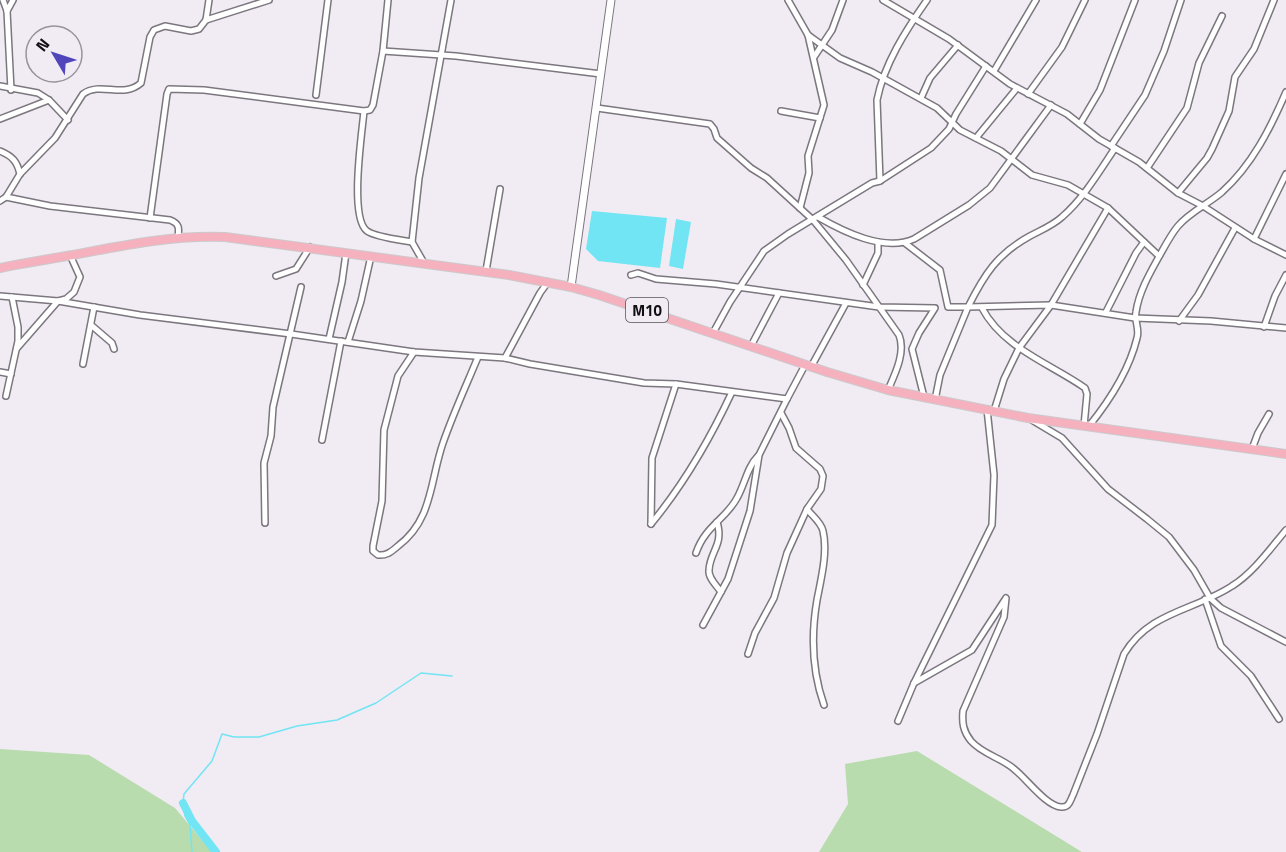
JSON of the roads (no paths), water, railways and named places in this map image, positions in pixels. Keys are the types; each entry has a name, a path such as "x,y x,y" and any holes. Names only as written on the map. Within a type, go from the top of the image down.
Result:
{"main road":[{"path":"571,287 611,0"},
{"name":"M10","path":"0,268 132,243 178,238 225,237 486,271 571,287 808,366 888,390 1028,418 1286,454"}],"street":[{"path":"3,0 7,11 11,90"},
{"path":"7,11 13,0"},
{"path":"178,238 177,222 3,199 20,174 55,138 83,94 89,90 101,88 122,91 137,86 141,82 150,37 154,30 165,26 196,31 206,20 209,0"},
{"path":"206,20 269,0"},
{"path":"316,95 328,0"},
{"path":"150,218 167,94 170,89 204,90 370,110 374,105 383,51 388,0"},
{"path":"424,263 412,242 419,178 451,0"},
{"path":"788,0 808,35 824,105 808,156 809,173 800,208"},
{"path":"814,57 832,30 843,0"},
{"path":"880,181 877,100 883,78 914,18 927,0"},
{"path":"994,71 1036,0"},
{"path":"1028,94 1062,46 1085,0"},
{"path":"1080,124 1100,90 1135,0"},
{"path":"935,400 940,375 983,277 1008,250 1063,217 1082,194 1145,95 1164,51 1181,0"},
{"path":"1178,193 1212,149 1229,111 1235,77 1254,49 1274,0"},
{"path":"886,1 957,45 1017,88 1051,105 1147,168 1178,193 1254,239 1286,255"},
{"path":"1147,168 1187,108 1199,63 1222,16"},
{"path":"808,35 840,58 921,98 937,108 960,130 1001,151 1032,175 1068,185 1108,208 1159,256"},
{"path":"921,98 930,78 957,45"},
{"path":"383,51 456,56 601,74"},
{"path":"713,333 730,302 764,251 788,234 880,181 931,148 950,129 956,114 986,66"},
{"path":"0,87 38,93 49,100 68,120"},
{"path":"976,138 1017,88"},
{"path":"1139,330 1135,318 1136,309 1159,256 1179,225 1222,192 1253,157 1286,92"},
{"path":"0,119 49,100"},
{"path":"597,108 710,124 717,138 815,219 878,242 905,243 936,227 990,188 1051,105"},
{"path":"364,111 358,169 358,201 361,221 369,232 412,242"},
{"path":"781,111 820,118"},
{"path":"0,151 8,154 17,162 20,174"},
{"path":"1254,239 1286,174"},
{"path":"486,271 500,189"},
{"path":"898,721 914,683 992,525 994,475 990,410 1019,348 1051,305 1108,208"},
{"path":"815,219 895,328 903,344 912,349"},
{"path":"1179,321 1198,295 1235,228"},
{"path":"863,285 878,253 878,242"},
{"path":"1106,312 1144,242"},
{"path":"905,243 940,270 948,307"},
{"path":"276,276 296,269 310,248"},
{"path":"329,339 346,253"},
{"path":"17,348 58,301 70,297 78,283 79,272 70,255"},
{"path":"348,342 372,256"},
{"path":"631,275 638,273 656,279 879,307 982,308 1051,305 1135,318 1211,321 1286,328"},
{"path":"1264,327 1275,296 1286,275"},
{"path":"505,358 548,282"},
{"path":"265,523 264,463 272,436 273,407 301,286"},
{"path":"751,346 779,293"},
{"path":"0,296 58,301 161,318 414,352 505,358 635,381 676,384 787,399"},
{"path":"6,396 17,348 18,327 12,297"},
{"path":"696,553 703,536 737,498 752,464 759,455 787,399 846,303"},
{"path":"83,364 94,307"},
{"path":"924,398 912,349 934,308"},
{"path":"982,308 995,326 1019,348 1087,391 1087,426"},
{"path":"1087,426 1125,372 1132,358 1139,330 1149,319"},
{"path":"91,325 112,343 114,349"},
{"path":"322,440 340,341"},
{"path":"888,390 903,344"},
{"path":"414,352 398,376 384,430 382,501 373,546 378,555 388,554 404,543 420,522 435,478 444,440 478,357"},
{"path":"0,372 11,374"},
{"path":"676,384 651,467 651,524 682,482 722,414 732,392"},
{"path":"748,654 755,633 774,598 787,553 807,509 821,489 823,476 820,469 796,448 781,413"},
{"path":"1252,449 1269,414"},
{"path":"1028,418 1062,438 1108,489 1169,537 1194,570 1207,599 1221,646 1251,676 1279,719"},
{"path":"703,625 728,579 745,529 759,455"},
{"path":"807,509 821,525 824,537 813,653 816,682 824,705"},
{"path":"717,522 720,534 709,570 710,577 721,592"},
{"path":"914,683 972,650 1006,598 1004,617 963,711 962,724 973,743 1014,768 1047,800 1056,806 1065,807 1069,804 1097,734 1128,646 1165,615 1207,599 1240,580 1286,530"},
{"path":"1207,599 1286,642"}],"water":[{"path":"592,211 667,218 660,268 598,261 586,249"},
{"path":"676,219 691,222 683,269 669,266"}],"waterway":[{"path":"192,852 190,825 185,816 183,803 184,794 212,761 222,734 234,737 259,737 297,726 337,720 376,703 421,673 452,676"},
{"path":"183,803 192,821 216,852"}]}
